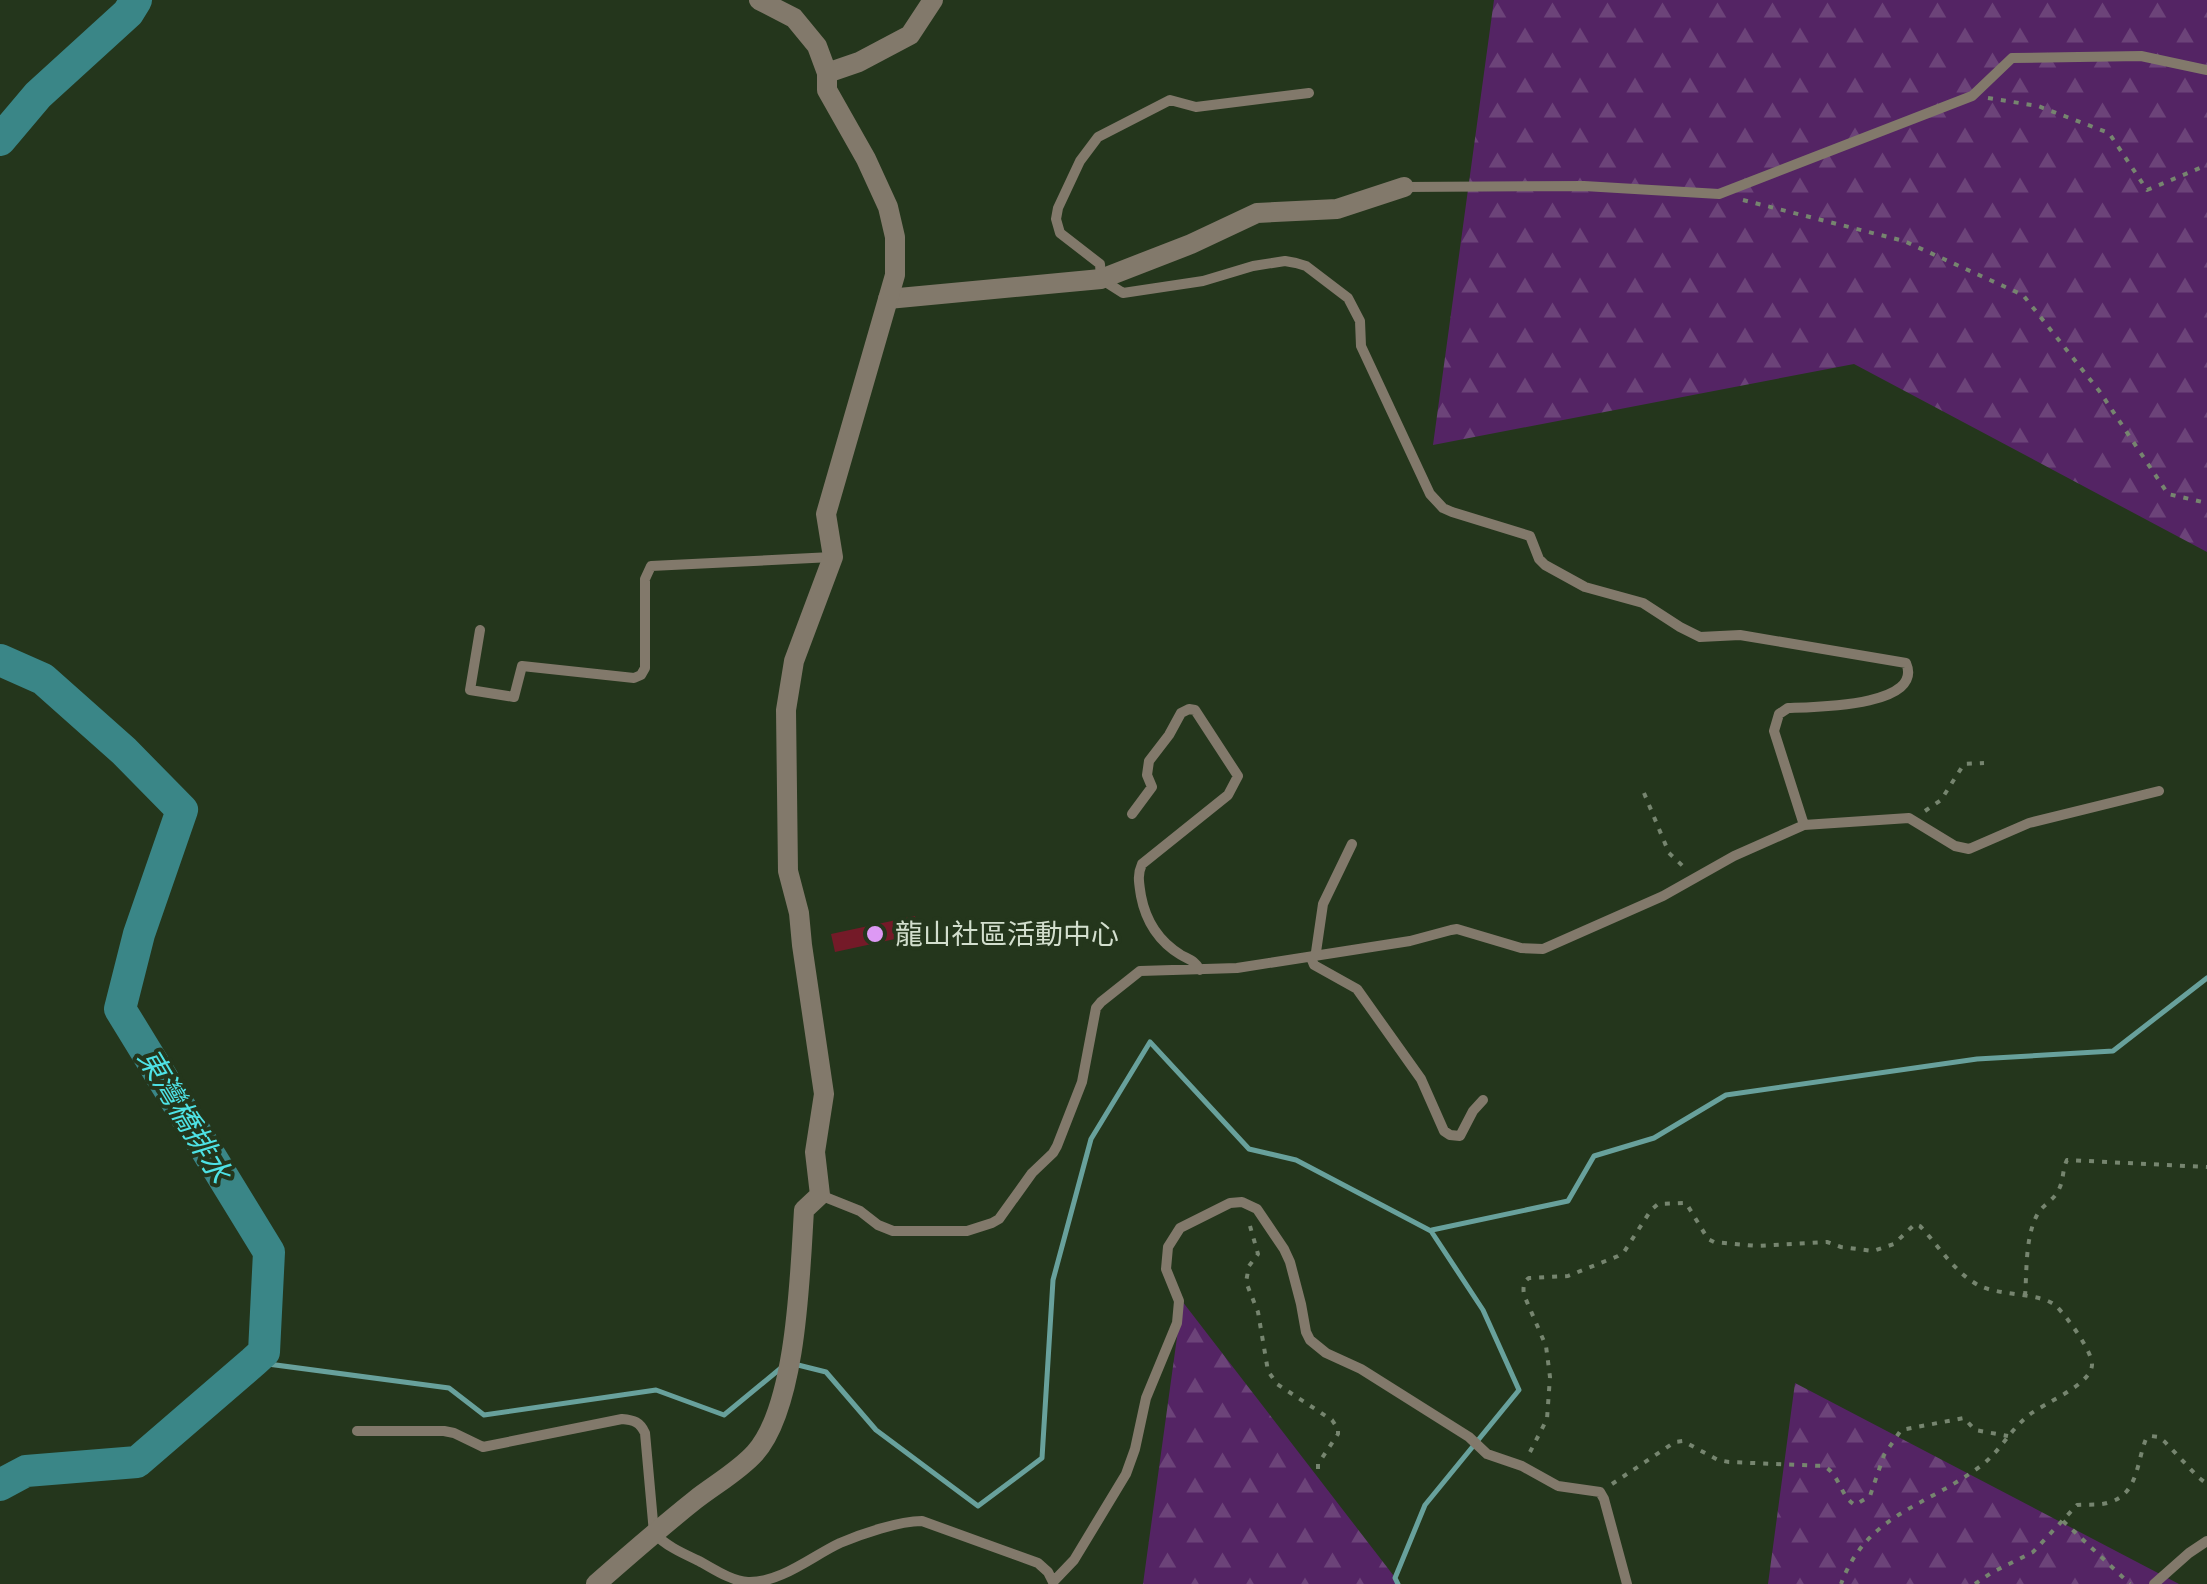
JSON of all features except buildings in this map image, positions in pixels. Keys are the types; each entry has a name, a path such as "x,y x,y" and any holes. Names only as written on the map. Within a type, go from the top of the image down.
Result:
{"street":[{"path":"596,1584 654,1532 754,1454 777,1416 792,1350 804,1210 820,1195 816,1152 824,1094 800,913 788,871 786,710 794,661 832,556 826,514 895,276 895,238 888,207 866,159 826,90 827,73 818,46 794,18 759,0"},
{"path":"827,73 860,62 910,35 933,0"},
{"path":"888,300 1101,279 1191,244 1257,212 1337,209 1404,187"}],"lane":[{"path":"1404,187 1584,186 1719,194 1972,96 2012,58 2140,56 2207,70"},
{"path":"1308,93 1196,107 1170,100 1098,137 1080,160 1058,208 1060,233 1100,264 1101,279 1123,293 1202,280 1253,266 1285,262 1306,266 1348,298 1360,322 1360,342 1399,430 1430,494 1444,508 1530,536 1545,565 1585,588 1642,603 1700,637 1740,635 1906,664 1907,678 1895,691 1860,704 1788,708 1779,714 1774,731 1804,825"},
{"path":"480,630 470,690 514,697 522,666 634,678 645,668 645,579 651,566 832,556"},
{"path":"1132,814 1152,787 1147,775 1148,761 1169,736 1180,713 1188,708 1194,710 1238,776 1228,795 1142,864 1138,879 1144,911 1154,932 1200,970"},
{"path":"820,1195 860,1211 893,1231 967,1231 992,1223 1057,1146 1082,1082 1093,1018 1101,1002 1140,971 1237,968 1410,941 1457,929 1521,948 1542,949 1662,896 1734,856 1804,825 1902,818 1913,820 1955,846 1969,849 2030,823 2159,791"},
{"path":"1352,844 1323,904 1314,966 1356,990 1421,1079 1444,1131 1462,1134 1483,1100"},
{"path":"357,1431 444,1431 483,1447 633,1420 645,1433 654,1532 663,1543 727,1576 754,1582 796,1567 846,1541 922,1521 1038,1563 1053,1582 1074,1560 1126,1474 1135,1449 1146,1398 1177,1323 1179,1301 1166,1269 1168,1246 1180,1228 1230,1203 1242,1202 1262,1214 1290,1262 1310,1340 1469,1437 1487,1454 1522,1466 1558,1486 1600,1492 1627,1584"},
{"path":"2154,1584 2207,1541"}],"path":[{"path":"1972,96 2038,106 2109,132 2147,190 2207,165"},
{"path":"1719,194 1904,242 2022,295 2100,392 2168,494 2207,503"},
{"path":"1913,820 1941,800 1964,764 1984,763"},
{"path":"1644,793 1669,853 1698,878"},
{"path":"2025,1296 2035,1218 2060,1188 2067,1160 2207,1167"},
{"path":"1242,1202 1258,1254 1246,1282 1258,1312 1268,1371 1277,1384 1338,1428 1318,1464 1321,1474"},
{"path":"1522,1466 1546,1419 1550,1377 1546,1346 1524,1295 1526,1280 1568,1276 1618,1256 1658,1204 1686,1204 1708,1239 1757,1246 1827,1242 1873,1251 1894,1244 1915,1224 1970,1280 1994,1292 2042,1298 2056,1306 2090,1352 2093,1362 2087,1378 2028,1416 1997,1453 1961,1481 1874,1532 1856,1553 1842,1584"},
{"path":"1600,1492 1680,1441 1729,1462 1824,1466 1836,1476 1848,1500 1855,1505 1870,1496 1884,1455 1901,1430 1964,1418 1980,1432 2008,1436"},
{"path":"1975,1584 2032,1552 2077,1505 2110,1502 2125,1493 2132,1485 2146,1439 2151,1436 2165,1442 2207,1484"},
{"path":"2063,1521 2130,1584"}],"green space":[{"path":"1494,0 2207,0 2207,552 1854,364 1433,445"},
{"path":"1182,1301 1400,1584 1143,1584"},
{"path":"1795,1383 2179,1584 1768,1584"}],"waterway":[{"name":"東灣橋排水","path":"0,140 38,95 128,13 136,0"},
{"name":"東灣橋排水","path":"0,660 43,679 124,751 182,810 139,934 120,1009 269,1252 264,1352 253,1362 137,1462 26,1471 0,1485"},
{"path":"1432,1230 1568,1201 1594,1156 1654,1138 1726,1095 1977,1059 2113,1051 2207,978"},
{"path":"794,1364 826,1372 876,1430 978,1506 1042,1458 1053,1280 1091,1139 1150,1042 1249,1149 1296,1160 1431,1231 1483,1310 1519,1390 1425,1505 1395,1578 1398,1584"},
{"path":"253,1362 449,1388 484,1415 656,1390 724,1415 781,1368"}],"place":[{"name":"龍山社區活動中心","path":"875,934"}]}
